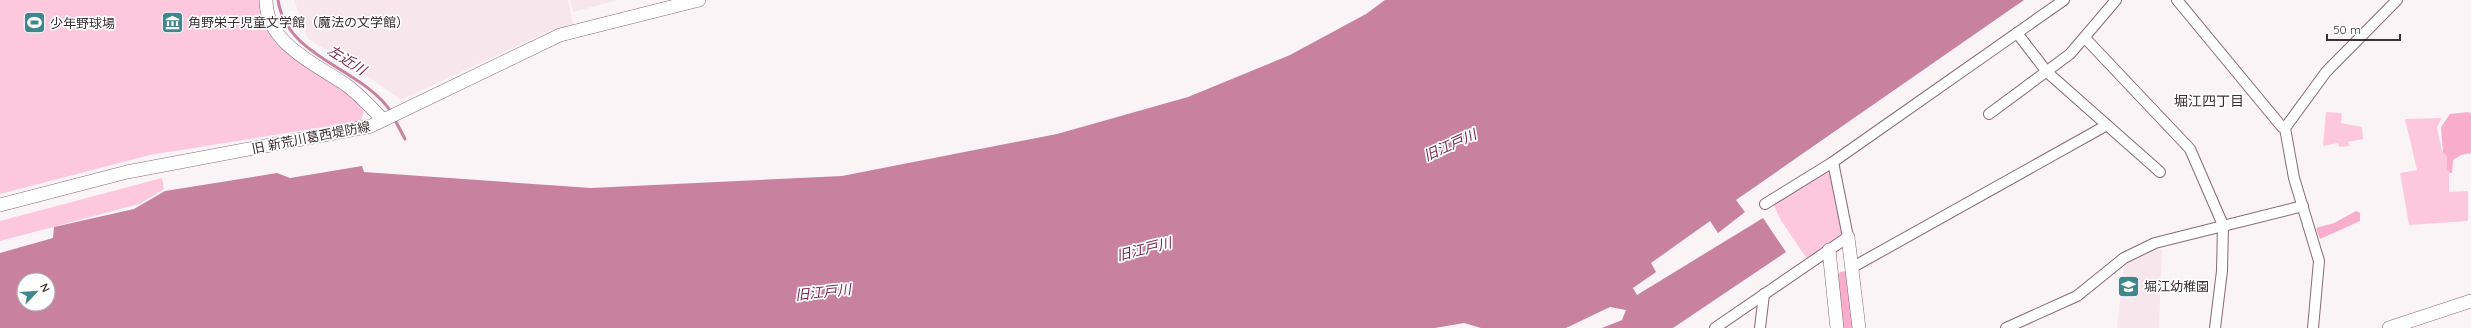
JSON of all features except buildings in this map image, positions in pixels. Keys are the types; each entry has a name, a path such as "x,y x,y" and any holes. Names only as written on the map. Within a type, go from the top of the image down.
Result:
{"street":[{"path":"266,0 267,14 275,29 291,48 309,63 345,84 365,100 383,120"},
{"name":"旧 新荒川葛西堤防線","path":"0,205 127,172 364,128 560,35 699,0"},
{"path":"1765,204 1833,162 2064,0"},
{"path":"1989,114 2047,72 2084,38 2116,0"},
{"path":"2177,0 2282,127 2285,128"},
{"path":"2312,328 2319,261 2291,164 2285,128 2326,72 2397,0"},
{"path":"2017,33 2047,72 2160,172"},
{"path":"2084,38 2190,149 2224,226 2222,271 2215,328"},
{"path":"1853,267 2107,125"},
{"path":"1833,162 1853,267 1859,328"},
{"path":"2006,328 2077,296 2137,250 2155,243 2303,206"},
{"path":"1715,328 1848,237"},
{"path":"1829,250 1837,328"},
{"path":"1760,328 1764,294"},
{"path":"2389,328 2471,301"}],"shaded area":[{"path":"0,0 261,0 262,15 340,88 365,107 361,121 150,155 0,194"},
{"path":"294,0 568,0 573,25 549,31 401,100 351,64 308,39"},
{"path":"570,0 618,0 573,12"},
{"path":"2326,112 2342,113 2341,123 2362,127 2363,139 2348,142 2350,146 2339,147 2338,143 2323,146"},
{"path":"2468,112 2471,114 2471,153 2461,155 2453,160 2452,173 2450,173 2447,169 2447,157 2443,152 2441,127 2450,114"},
{"path":"2442,118 2437,127 2442,151 2449,155 2449,192 2468,191 2468,221 2409,225 2400,173 2417,170 2405,119"},
{"path":"1828,170 1831,171 1843,232 1841,236 1807,259 1780,219 1773,203"},
{"path":"162,178 164,189 139,204 0,241 0,221"},
{"path":"2356,211 2360,213 2360,221 2320,239 2316,228 2334,223"},
{"path":"2162,249 2159,328 2117,328 2124,265 2144,253"},
{"path":"1846,271 1854,328 1841,328 1838,276 1840,272"}],"water":[{"name":"旧江戸川","path":"1385,0 2024,0 1736,200 1745,212 1718,233 1710,221 1651,263 1656,272 1633,288 1637,295 1763,218 1786,252 1673,328 1602,328 1622,320 1626,310 1610,307 1566,328 1481,328 1464,323 1435,328 0,328 0,253 53,238 54,227 134,209 165,191 277,173 290,178 362,166 364,172 591,188 842,176 1057,134 1188,97 1290,55 1366,14"}],"waterway":[{"name":"左近川","path":"278,0 284,20 295,36 310,50 363,84 379,97 392,113"},
{"name":"左近川","path":"394,118 405,139"}],"place":[{"name":"角野栄子児童文学館（魔法の文学館）","path":"173,22"},
{"name":"少年野球場","path":"35,23"},
{"name":"堀江幼稚園","path":"2128,286"}],"district":[{"name":"堀江四丁目","path":"2209,101"}]}
